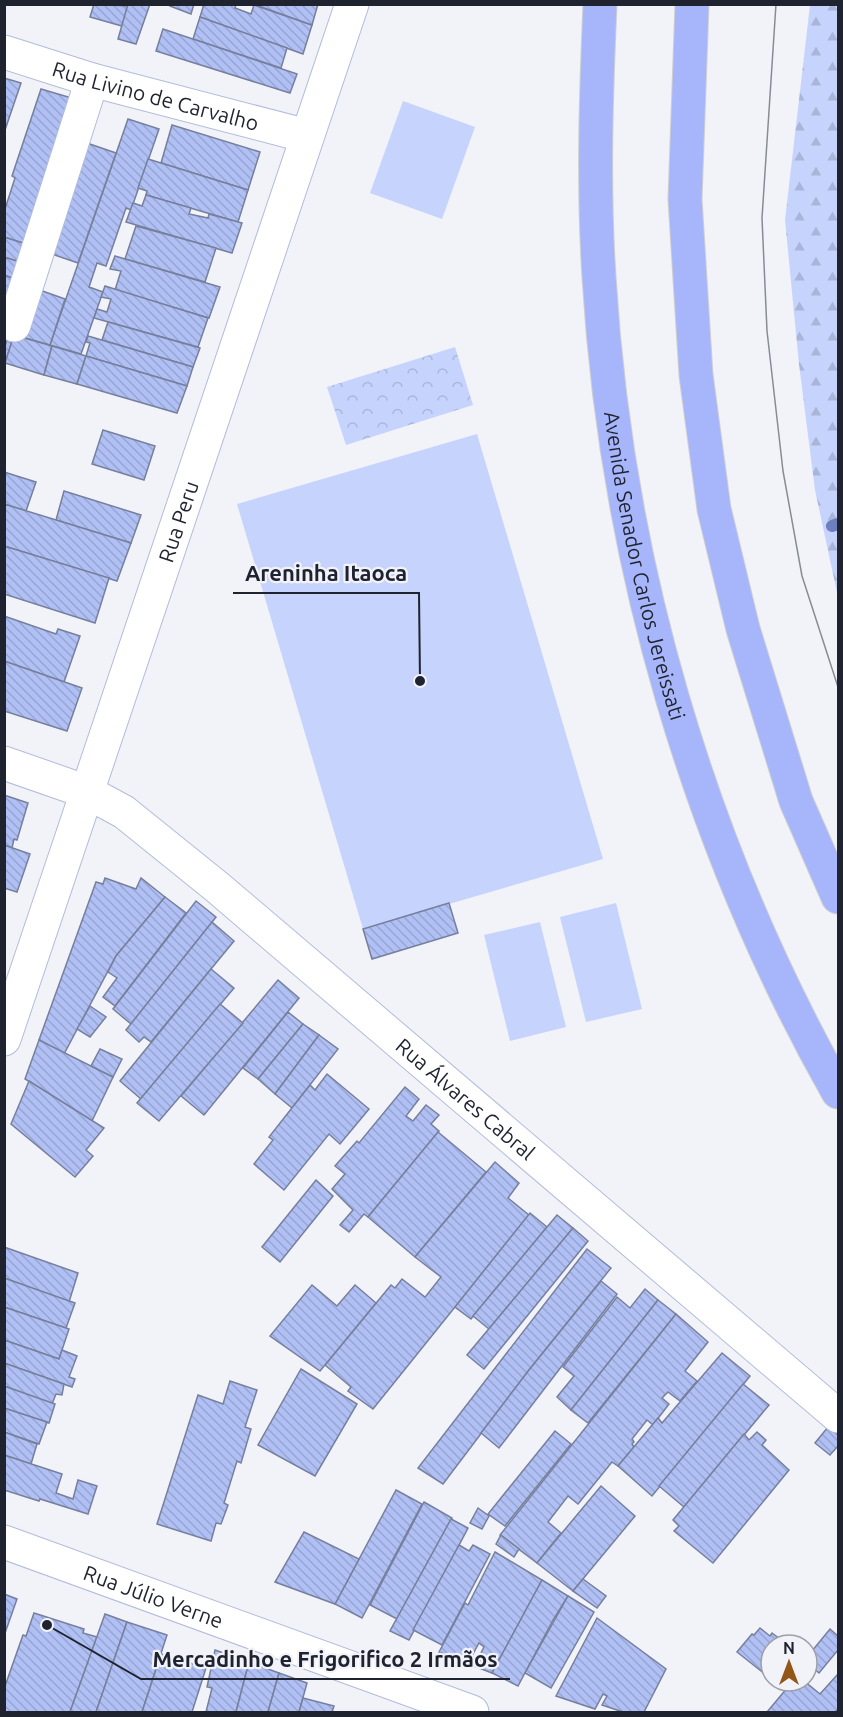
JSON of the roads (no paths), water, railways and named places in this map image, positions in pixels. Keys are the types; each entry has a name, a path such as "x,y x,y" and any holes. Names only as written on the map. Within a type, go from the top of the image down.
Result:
{"main road":[{"name":"Avenida Senador Carlos Jereissati","path":"600,4 596,147 599,277 613,417 632,532 662,664 705,801 750,913 808,1038 838,1092"},
{"path":"692,4 685,199 696,375 714,509 743,630 796,801 838,897"}],"street":[{"name":"Rua Peru","path":"4,1039 352,4"},
{"name":"Rua Livino de Carvalho","path":"4,52 93,80 307,136"},
{"path":"14,325 93,80"},
{"name":"Rua Álvares Cabral","path":"4,763 87,792 124,812 217,887 838,1416"},
{"name":"Rua Júlio Verne","path":"4,1542 472,1713"}],"waterway":[{"path":"832,526 838,524"}],"tram line":[{"path":"776,4 762,218 767,331 783,471 802,576 838,687"}],"place":[{"name":"Areninha Itaoca","path":"420,681"},
{"name":"Mercadinho e Frigorifico 2 Irmãos","path":"47,1625"}]}
